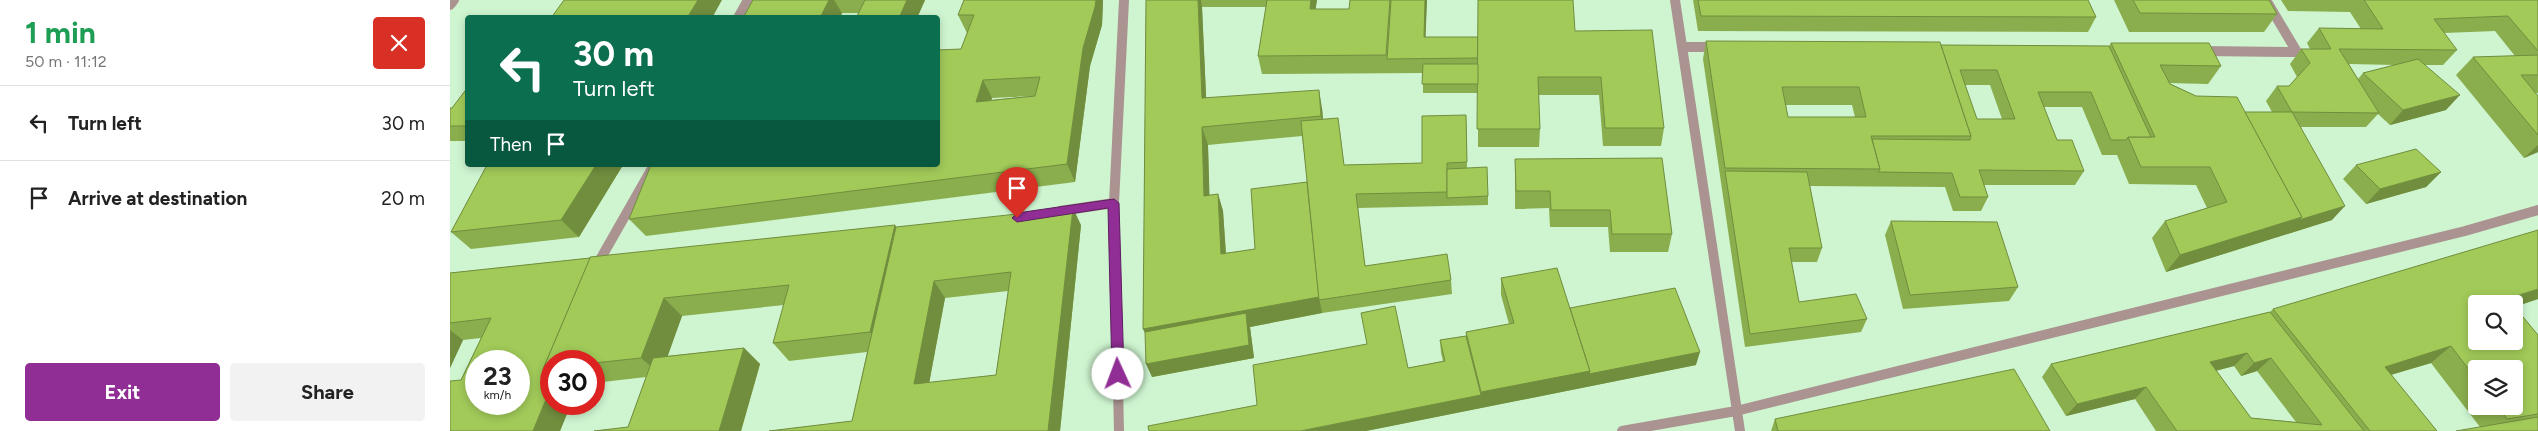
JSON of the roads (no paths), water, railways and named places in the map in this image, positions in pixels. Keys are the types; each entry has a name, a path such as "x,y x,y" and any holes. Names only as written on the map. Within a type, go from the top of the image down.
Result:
{"street":[{"path":"450,5 454,0"},
{"path":"740,15 748,0"},
{"path":"1119,431 1114,203 1124,0"},
{"path":"1675,0 1740,431"},
{"path":"2188,51 2297,52 2266,0"},
{"path":"1683,46 1722,47"},
{"path":"597,265 653,167"},
{"path":"1046,214 1114,203"},
{"path":"1622,431 1736,412 2465,231 2538,210"}]}
